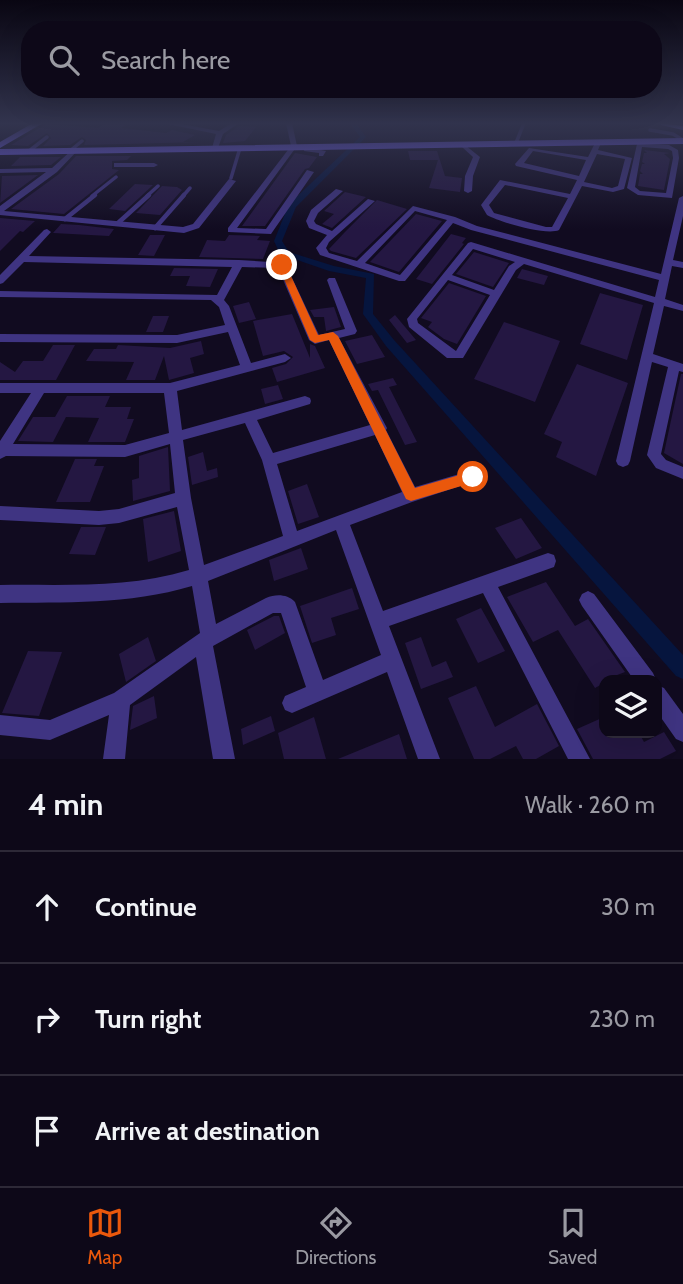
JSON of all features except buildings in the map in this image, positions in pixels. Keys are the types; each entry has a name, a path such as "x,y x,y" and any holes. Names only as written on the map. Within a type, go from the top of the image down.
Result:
{"street":[{"path":"0,212 65,158"},
{"path":"117,165 153,166 157,158"},
{"path":"286,158 231,230 268,232 310,172"},
{"path":"468,191 469,176 476,158"},
{"path":"523,158 519,164 613,190 621,187 629,158"},
{"path":"573,197 503,182 485,205 491,215 551,230 558,228 573,197 591,158"},
{"path":"637,158 631,188 638,193 667,197 680,159"},
{"path":"2,173 54,170"},
{"path":"538,189 549,172"},
{"path":"0,212 184,230 196,226 231,179"},
{"path":"672,188 683,191"},
{"path":"333,234 312,226 310,221 314,212 339,191"},
{"path":"371,201 322,244 322,251 402,279 452,219"},
{"path":"623,461 668,262 678,244 683,201"},
{"path":"359,264 413,208 474,228 665,278"},
{"path":"0,281 47,232"},
{"path":"523,261 512,268 459,355 451,355 412,321 473,245 683,308"},
{"path":"21,259 282,265 315,340 351,331 332,280"},
{"path":"668,262 683,265"},
{"path":"219,300 239,263"},
{"path":"446,276 496,294"},
{"path":"0,294 207,295 219,300 247,368"},
{"path":"0,338 177,338 232,327"},
{"path":"333,336 411,495"},
{"path":"647,356 678,366 654,455 661,464 683,472"},
{"path":"0,388 170,388 285,358"},
{"path":"1,451 40,388"},
{"path":"170,388 183,498 199,575 224,759"},
{"path":"1,451 125,451 305,401"},
{"path":"249,416 269,460 292,539"},
{"path":"269,460 380,428"},
{"path":"0,594 123,592 199,575 411,495 473,477"},
{"path":"0,513 99,518 119,516 183,498"},
{"path":"341,521 429,759"},
{"path":"379,621 548,561"},
{"path":"487,583 579,759"},
{"path":"588,600 642,675"},
{"path":"0,725 50,730 121,700 207,639 272,604 285,604 289,608 317,692"},
{"path":"292,703 393,660"},
{"path":"114,759 121,700"},
{"path":"662,702 683,732"}],"lane":[{"path":"231,179 237,158"},
{"path":"65,219 116,177"},
{"path":"118,223 158,186"},
{"path":"155,228 190,188"}],"waterway":[{"path":"341,158 292,206 278,241 285,254 332,269 371,276 368,314 390,343 683,669"}],"route":[{"path":"282,265 315,340 333,336 411,495 473,477"}]}
